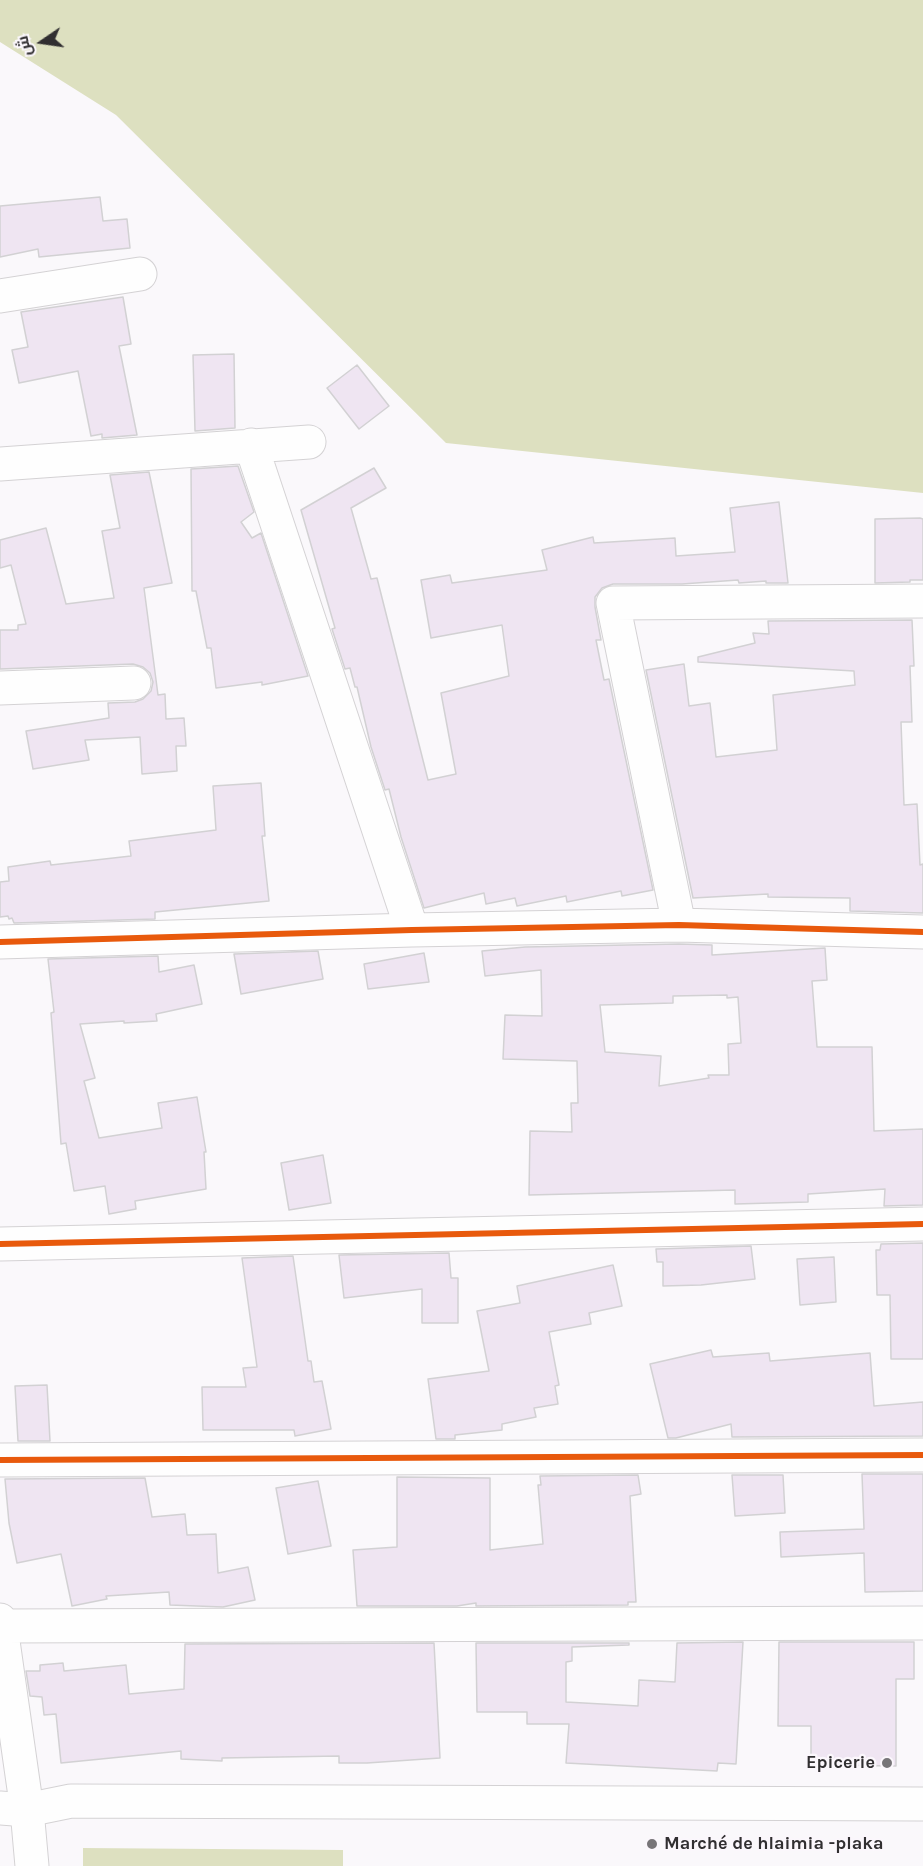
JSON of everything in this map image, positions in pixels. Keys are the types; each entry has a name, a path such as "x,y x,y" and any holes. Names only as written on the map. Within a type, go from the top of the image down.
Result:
{"street":[{"path":"0,296 140,274"},
{"path":"0,464 309,442"},
{"path":"251,445 412,930"},
{"path":"679,925 613,603 923,601"},
{"path":"0,688 134,683"},
{"path":"0,942 679,925 923,932"},
{"path":"0,1244 923,1224"},
{"path":"0,1460 923,1455"},
{"path":"32,1866 14,1809 1,1623 923,1623"},
{"path":"14,1809 71,1801 923,1804"}],"green space":[{"path":"0,0 923,0 923,493 446,443 116,115 0,42"},
{"path":"83,1848 343,1850 343,1866 83,1866"}],"building":[{"path":"100,197 103,221 127,219 130,248 39,257 38,249 0,257 0,206"},
{"path":"123,297 131,344 119,346 137,435 102,438 102,434 91,436 78,371 19,383 12,350 28,347 21,312"},
{"path":"234,354 235,428 195,431 193,355"},
{"path":"357,365 389,406 359,429 327,388"},
{"path":"238,466 254,512 241,522 252,538 261,533 308,676 262,685 262,682 216,688 211,648 207,648 196,591 192,591 191,469"},
{"path":"374,468 386,488 351,508 371,579 377,578 428,780 456,774 441,693 509,676 502,625 431,638 421,580 450,575 452,583 547,570 542,550 593,537 594,543 675,538 676,556 735,552 730,508 779,502 788,583 766,583 766,581 739,583 738,580 682,584 613,584 602,588 595,597 601,640 596,640 604,680 609,679 653,890 622,896 621,891 567,902 566,896 517,906 515,898 486,904 484,893 424,908 401,837 389,789 385,790 371,747 357,687 355,687 350,668 345,669 332,629 335,628 301,510"},
{"path":"149,472 172,583 144,588 158,695 165,694 166,719 184,718 186,746 176,746 177,771 142,774 140,737 85,740 89,760 33,769 26,731 109,718 108,703 135,702 143,699 151,691 153,682 150,673 143,667 133,664 0,669 0,630 18,630 18,625 26,624 11,565 0,568 0,540 46,528 66,604 114,598 102,531 120,528 110,475"},
{"path":"875,519 923,519 923,580 875,583"},
{"path":"912,620 914,666 910,666 912,722 901,722 904,805 917,804 920,865 923,864 923,913 850,911 850,898 768,897 768,894 693,898 646,670 684,664 689,706 710,703 716,757 777,750 773,695 855,685 854,671 698,662 698,657 755,643 753,633 769,634 768,621"},
{"path":"261,783 265,836 262,836 269,901 155,912 155,919 14,923 8,916 0,917 0,882 9,881 8,867 50,861 51,865 131,856 129,841 216,830 213,786"},
{"path":"712,945 712,955 825,948 827,980 812,981 817,1047 872,1047 874,1131 923,1129 923,1205 884,1206 885,1189 808,1194 808,1202 735,1204 735,1190 529,1195 530,1131 572,1132 571,1103 578,1103 577,1061 503,1059 505,1015 542,1016 541,970 485,976 482,951 525,947","holes":["727,995 727,998 738,997 741,1043 728,1044 729,1075 708,1075 709,1078 659,1086 661,1056 605,1052 600,1005 673,1003 673,996"]},
{"path":"318,951 323,979 241,994 234,954"},
{"path":"424,953 429,982 368,989 364,964"},
{"path":"158,956 159,972 194,965 202,1004 156,1014 157,1021 80,1024 95,1078 84,1081 99,1138 162,1128 158,1103 197,1097 206,1152 204,1152 206,1189 135,1201 136,1209 109,1214 105,1186 74,1191 66,1143 61,1144 51,1013 54,1012 48,959"},
{"path":"323,1155 331,1203 289,1210 281,1163"},
{"path":"923,1243 923,1359 891,1359 890,1295 877,1295 876,1250 880,1250 881,1244"},
{"path":"751,1246 755,1279 701,1285 663,1286 663,1262 657,1262 656,1249"},
{"path":"449,1253 451,1278 458,1278 458,1323 422,1323 422,1289 344,1298 339,1255"},
{"path":"293,1256 308,1361 311,1361 314,1382 322,1381 331,1429 295,1436 294,1430 203,1430 202,1387 246,1387 243,1368 257,1367 242,1258"},
{"path":"834,1257 836,1302 800,1305 797,1259"},
{"path":"613,1265 622,1306 589,1313 591,1324 549,1332 559,1385 555,1386 558,1404 534,1408 536,1417 502,1424 502,1430 455,1435 455,1439 436,1439 428,1379 489,1371 477,1311 520,1303 517,1286"},
{"path":"711,1350 713,1357 769,1353 770,1361 870,1353 874,1406 923,1402 923,1436 732,1437 731,1424 668,1438 650,1364"},
{"path":"47,1385 50,1441 18,1441 15,1386"},
{"path":"862,1474 923,1474 923,1591 865,1592 864,1553 781,1557 780,1532 864,1529"},
{"path":"638,1475 641,1494 630,1496 636,1602 628,1602 628,1605 476,1606 476,1603 457,1606 357,1606 353,1550 397,1547 397,1477 490,1478 490,1550 543,1544 538,1485 541,1485 540,1476"},
{"path":"732,1475 783,1475 785,1513 735,1516"},
{"path":"145,1478 152,1517 185,1514 187,1535 216,1534 218,1573 248,1567 255,1600 223,1607 170,1605 169,1592 106,1596 107,1599 72,1606 61,1554 17,1563 9,1523 5,1479"},
{"path":"318,1481 331,1546 288,1554 276,1488"},
{"path":"743,1642 736,1764 718,1763 717,1771 566,1763 569,1724 527,1724 527,1712 477,1712 476,1643 629,1643 629,1645 572,1647 572,1661 566,1662 566,1702 638,1706 639,1680 675,1682 677,1643"},
{"path":"779,1642 914,1642 914,1679 896,1679 896,1766 811,1765 811,1726 778,1726"},
{"path":"434,1643 440,1758 367,1763 339,1763 339,1756 222,1758 222,1761 181,1759 181,1751 61,1763 56,1714 44,1715 42,1697 30,1696 26,1671 40,1671 40,1665 63,1663 64,1671 126,1665 129,1694 184,1689 185,1644"}],"cycle path":[{"path":"0,942 679,925 923,932"},
{"path":"0,1244 923,1224"},
{"path":"0,1460 923,1455"}],"place":[{"name":"Epicerie","path":"887,1763"},
{"name":"Marché de hlaimia -plaka","path":"652,1844"}]}
